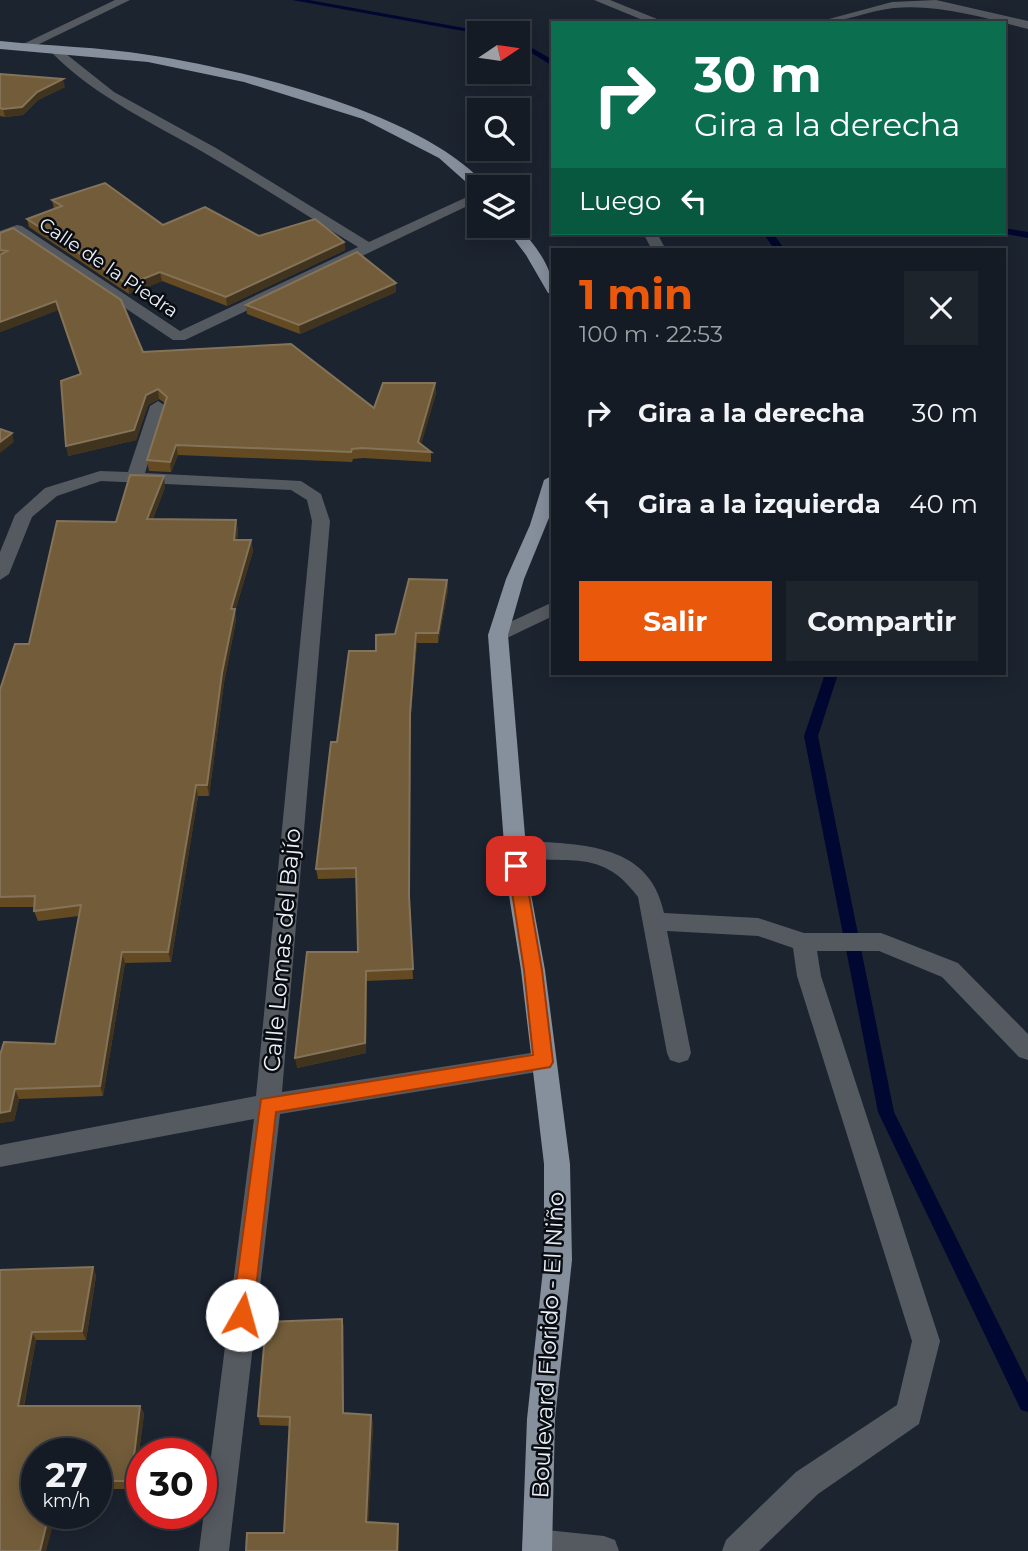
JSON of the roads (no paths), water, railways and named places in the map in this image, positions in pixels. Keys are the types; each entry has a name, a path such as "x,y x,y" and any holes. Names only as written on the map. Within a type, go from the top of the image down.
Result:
{"main road":[{"path":"0,45 148,58 247,79 368,116 444,155 467,175"},
{"path":"520,238 551,286"},
{"name":"Boulevard Florido - El Niño","path":"537,1547 541,1419 558,1260 557,1164 515,848 498,635 514,579 539,525 551,486"}],"street":[{"path":"23,47 124,0"},
{"path":"600,0 656,21"},
{"path":"828,21 892,5 934,3 1028,25"},
{"path":"55,50 74,70 102,92 210,151 366,246 467,201"},
{"name":"Calle de la Piedra","path":"0,236 17,229 179,337 366,246"},
{"path":"0,574 24,515 51,492 100,476 135,477 158,406"},
{"name":"Calle Lomas del Bajío","path":"135,477 295,485 315,498 321,521 268,1105 214,1551"},
{"path":"498,635 551,609"},
{"path":"515,848 598,855 631,871 649,895 679,1053"},
{"path":"653,920 758,927 804,942 881,942 950,970 1028,1050"},
{"path":"737,1551 807,1483 909,1414 926,1341 809,976 804,942"},
{"path":"0,1156 268,1105 543,1062"},
{"path":"537,1547 604,1551"}],"waterway":[{"path":"296,0 467,29"},
{"path":"530,50 551,63"},
{"path":"1006,231 1028,235"},
{"path":"769,235 779,248"},
{"path":"831,675 811,736 886,1112 1028,1403"}]}
